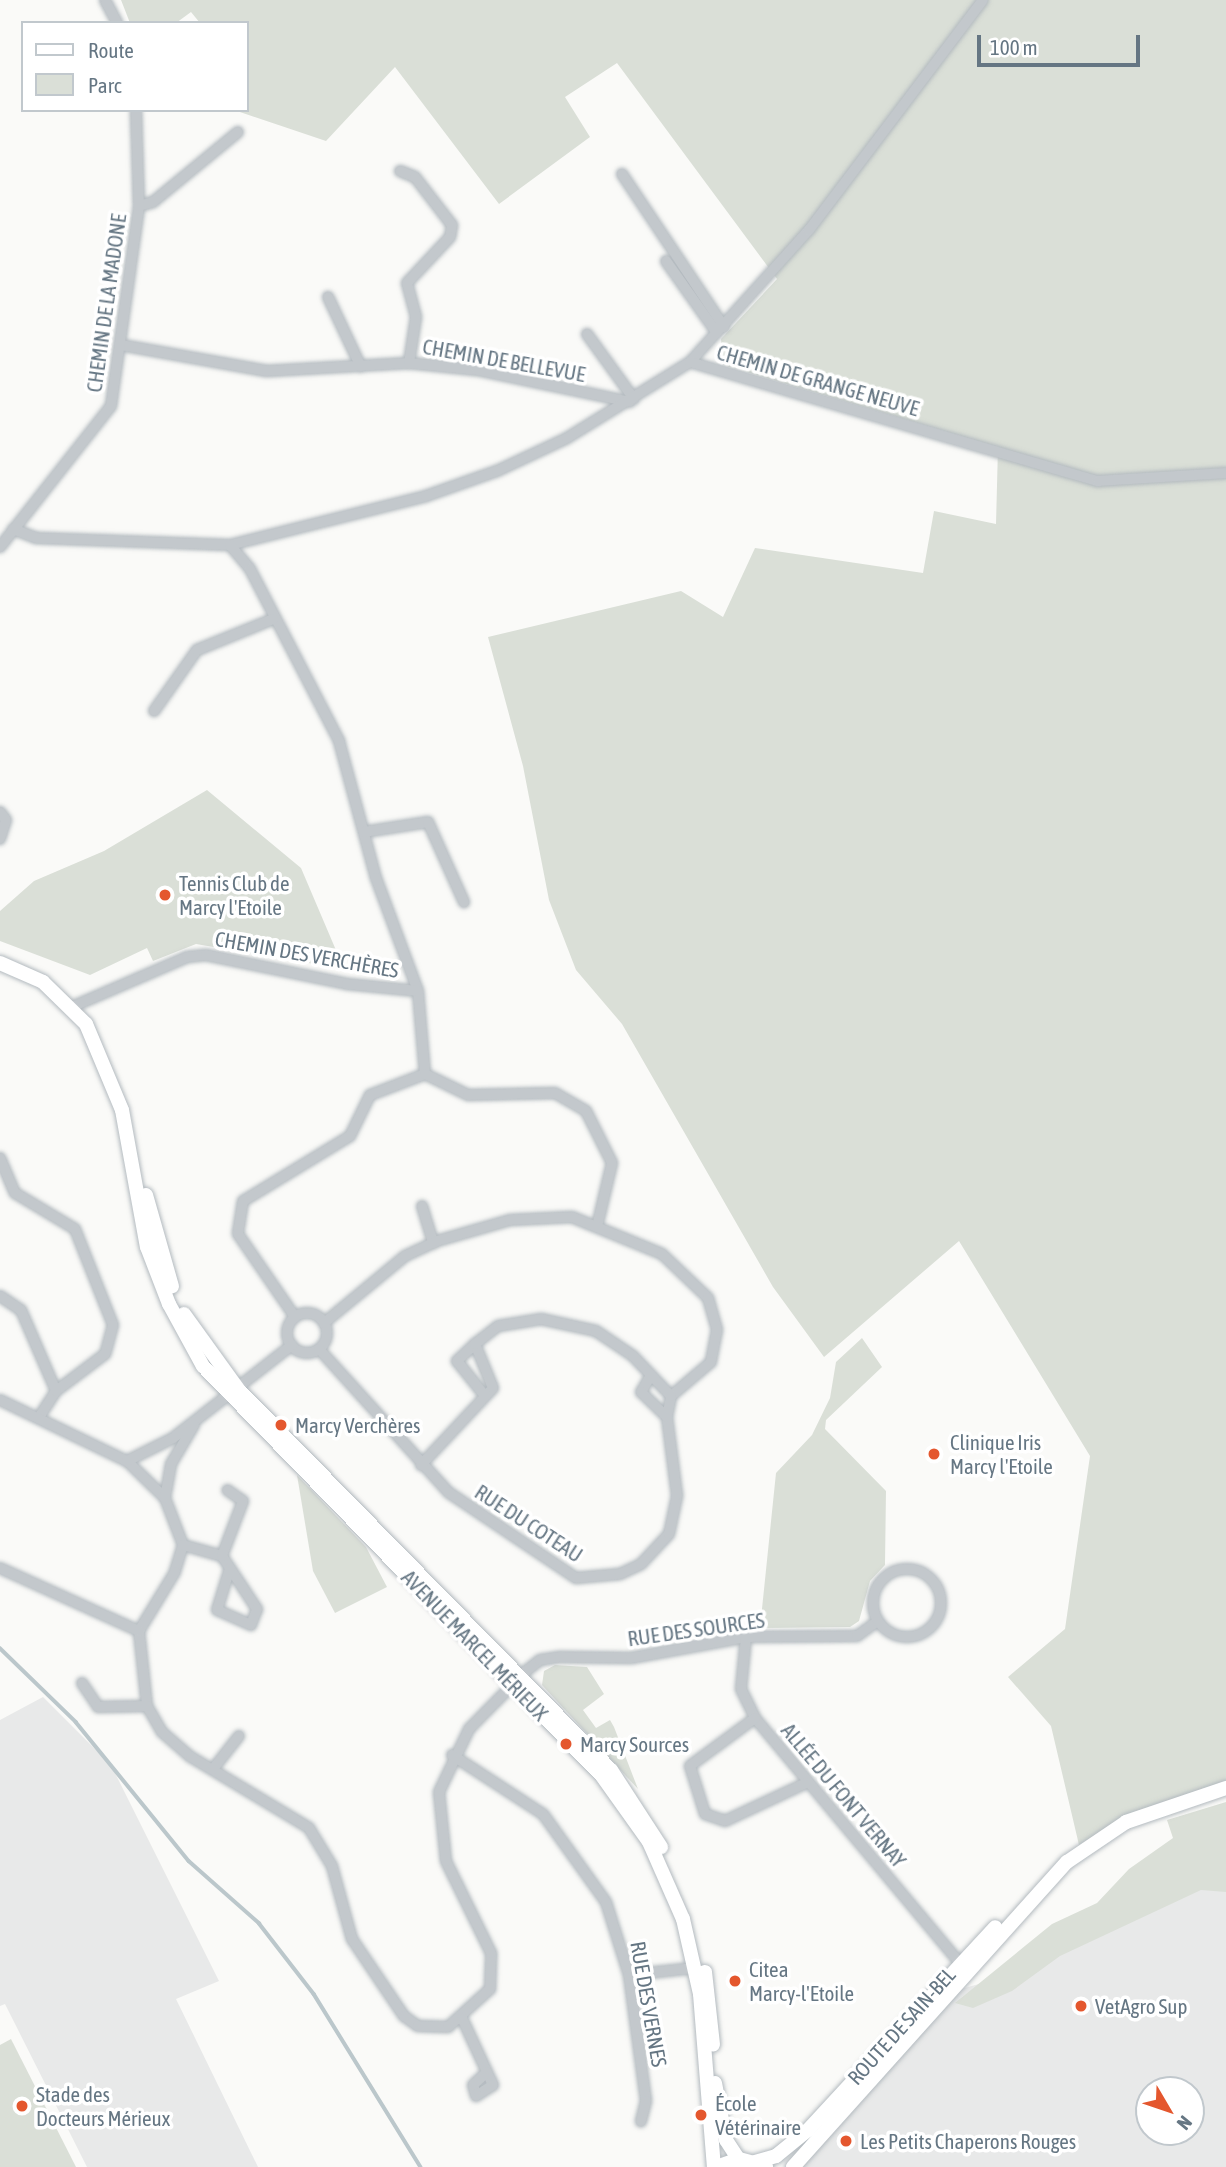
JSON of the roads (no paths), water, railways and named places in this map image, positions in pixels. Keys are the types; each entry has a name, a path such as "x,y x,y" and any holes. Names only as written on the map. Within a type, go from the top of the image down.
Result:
{"main road":[{"name":"AVENUE MARCEL MÉRIEUX","path":"0,963 43,982 74,1006 104,1061 176,1300 232,1391 519,1682 611,1770 656,1835 691,1913 710,1996 720,2115 753,2163"},
{"name":"AVENUE MARCEL MÉRIEUX","path":"519,1682 602,1776 649,1842 683,1919 694,1968 717,2167"},
{"name":"ROUTE DE SAIN-BEL","path":"753,2163 776,2156 808,2130 961,1959 1044,1885 1126,1822 1226,1788"},
{"name":"ROUTE DE SAIN-BEL","path":"793,2167 1044,1885"},
{"path":"717,2167 753,2163"}],"street":[{"path":"105,0 116,21"},
{"path":"690,362 809,230 983,0"},
{"name":"CHEMIN DE LA MADONE","path":"0,547 111,406 139,206 136,112"},
{"path":"139,206 153,202 238,132"},
{"path":"400,172 415,177 452,225 450,237 407,283 416,317 410,363"},
{"path":"622,174 721,330"},
{"path":"666,261 721,330"},
{"path":"328,297 360,367"},
{"path":"587,334 632,401"},
{"name":"CHEMIN DE BELLEVUE","path":"121,345 267,371 410,363 632,401"},
{"name":"CHEMIN DE GRANGE NEUVE","path":"13,529 36,538 230,545 426,496 497,471 632,401 690,362 1098,481 1226,473"},
{"path":"230,545 250,569 339,741 364,832 418,991 425,1074"},
{"path":"154,711 197,650 273,618"},
{"path":"0,812 6,820 0,839"},
{"path":"364,832 428,822 464,902"},
{"name":"CHEMIN DES VERCHÈRES","path":"74,1006 187,957 206,955 347,984 418,991"},
{"path":"295,1317 238,1234 243,1201 350,1136 370,1095 425,1074 468,1095 555,1093 586,1111 612,1163 598,1222"},
{"path":"0,1158 15,1193 75,1229 113,1325 105,1354 56,1391 40,1416"},
{"path":"422,1206 433,1243"},
{"path":"324,1323 405,1256 433,1243 529,1218 598,1222 679,1267 715,1315 711,1362 671,1396 612,1340 558,1321 498,1326 457,1361 485,1396"},
{"path":"0,1296 21,1310 56,1391"},
{"path":"311,1314 324,1323 326,1338 318,1349 306,1353 292,1345 287,1332 295,1317 311,1314"},
{"path":"421,1465 485,1396 493,1380 475,1344"},
{"path":"127,1461 201,1416 292,1345"},
{"name":"RUE DU COTEAU","path":"318,1349 421,1465 471,1510 558,1570 600,1579 641,1564 669,1534 677,1495 667,1416 671,1396"},
{"path":"651,1375 640,1392 667,1416"},
{"path":"0,1401 40,1416 127,1461 165,1498 183,1545 175,1572 139,1631 147,1706 162,1732 213,1769 309,1828 332,1866 352,1939 404,2016 434,2029 462,2018 490,1989 494,1970 446,1861 438,1826 439,1791 452,1755"},
{"path":"165,1498 171,1464 201,1416"},
{"path":"222,1556 243,1501 227,1490"},
{"path":"183,1545 222,1556 230,1568 257,1609 251,1625 217,1609 230,1568"},
{"path":"0,1568 139,1631"},
{"path":"914,1570 935,1584 941,1606 929,1629 900,1637 878,1621 875,1591 888,1574 914,1570"},
{"name":"RUE DES SOURCES","path":"452,1755 540,1660 631,1658 746,1637 857,1636 878,1621"},
{"name":"ALLÉE DU FONT VERNAY","path":"746,1637 741,1689 755,1718 806,1783 961,1959"},
{"path":"82,1683 98,1707 147,1706"},
{"path":"755,1718 690,1766 705,1814 725,1821 806,1783"},
{"path":"213,1769 239,1736"},
{"name":"RUE DES VERNES","path":"452,1755 515,1790 570,1844 606,1902 629,1975 646,2101 641,2121"},
{"path":"932,2008 930,2001 962,1966 961,1959"},
{"path":"629,1975 694,1968"},
{"path":"462,2018 487,2072"}],"waterway":[{"path":"0,1648 76,1722 189,1861 259,1923 314,1994 421,2167"}],"place":[{"name":"Tennis Club de Marcy l'Etoile","path":"165,895"},
{"name":"Marcy Verchères","path":"281,1425"},
{"name":"Clinique Iris Marcy l'Etoile","path":"934,1454"},
{"name":"Marcy Sources","path":"566,1744"},
{"name":"Citea Marcy-l'Etoile","path":"735,1981"},
{"name":"VetAgro Sup","path":"1081,2006"},
{"name":"Stade des Docteurs Mérieux","path":"22,2106"},
{"name":"École Vétérinaire","path":"701,2115"},
{"name":"Les Petits Chaperons Rouges","path":"846,2141"}]}
